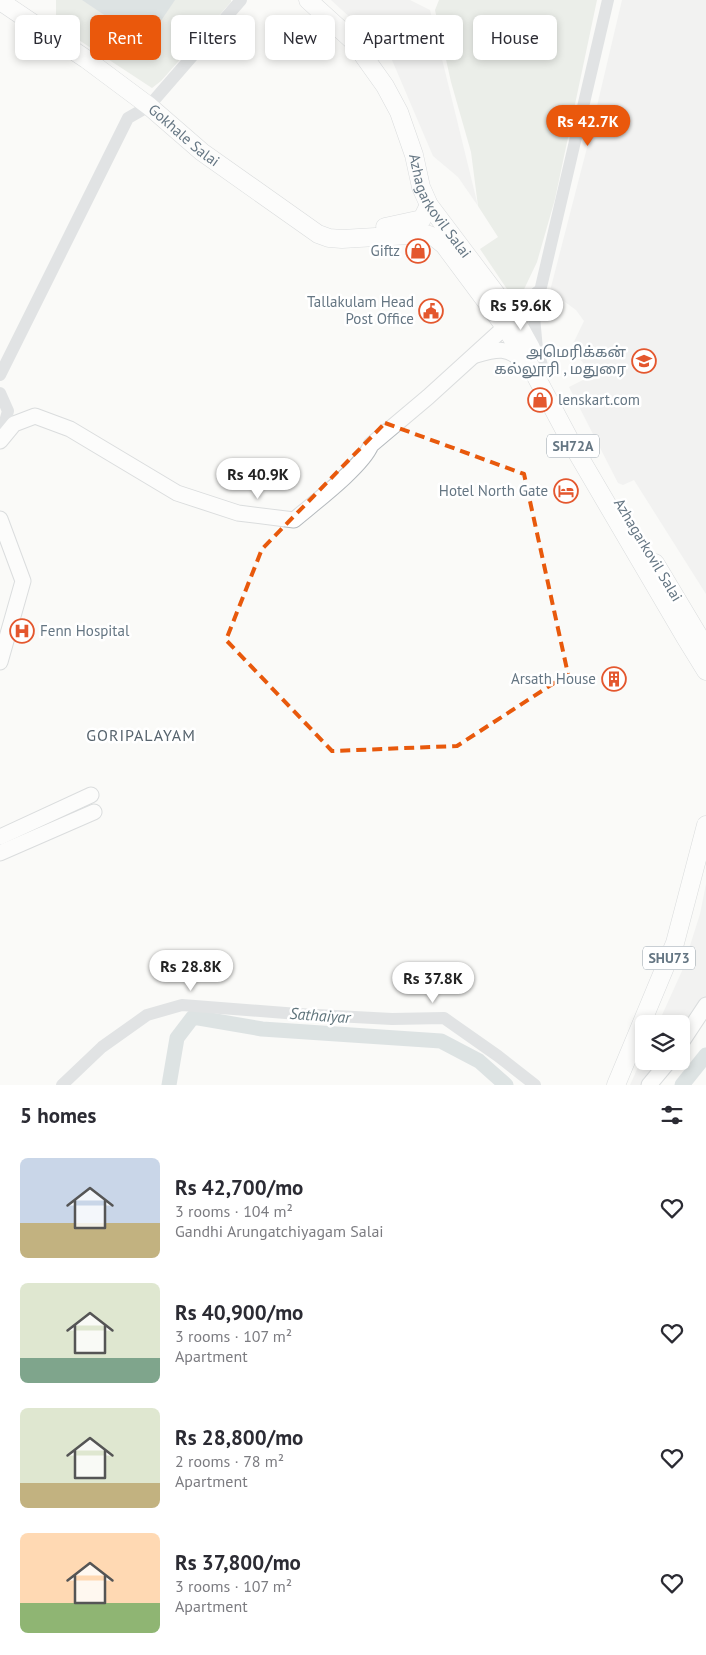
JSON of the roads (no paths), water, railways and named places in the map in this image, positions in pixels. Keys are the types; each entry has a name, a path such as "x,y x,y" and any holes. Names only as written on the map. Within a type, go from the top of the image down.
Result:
{"highway":[{"name":"Azhagarkovil Salai","path":"308,0 353,41 385,86 399,112 414,155 421,187 429,205 510,323 706,648"},
{"name":"Gokhale Salai","path":"0,2 86,58 149,106 202,152 318,234 329,238 342,239 426,234"},
{"name":"Gokhale Salai","path":"377,236 385,227 422,219 429,205"},
{"name":"Azhagarkovil Salai","path":"426,234 434,237 444,245 510,323"},
{"name":"Azhagarkovil Salai","path":"538,370 573,446 706,671"},
{"name":"SHU73","path":"616,1085 676,943 706,825"}],"main road":[{"path":"0,440 14,424 36,416 70,429 177,493 238,513 294,520 330,490 368,454 371,445 428,397 510,323"},
{"path":"474,355 492,350 512,352 538,370"},
{"path":"0,519 24,581 0,662"},
{"path":"0,837 91,795"},
{"path":"0,853 94,812"},
{"path":"690,1029 706,1005"},
{"path":"650,1085 662,1070"}],"street":[{"path":"0,375 128,118 149,106 241,0"},
{"path":"538,370 534,317 608,0"},
{"path":"510,323 540,288"},
{"path":"0,393 8,412 0,440"},
{"path":"62,1085 102,1047 147,1015 182,1005 307,1015 392,1019 444,1018 535,1085"}],"waterway":[{"name":"Sathaiyar","path":"169,1085 177,1038 193,1017 262,1029 441,1041 479,1061 506,1085"},
{"name":"Sathaiyar","path":"682,1085 706,1055"}],"place":[{"name":"Giftz","path":"418,251"},
{"name":"Tallakulam Head Post Office","path":"431,311"},
{"name":"அமெரிக்கன் கல்லூரி , மதுரை","path":"644,361"},
{"name":"lenskart.com","path":"540,400"},
{"name":"Hotel North Gate","path":"566,491"},
{"name":"Fenn Hospital","path":"22,631"},
{"name":"Arsath House","path":"614,679"}],"district":[{"name":"GORIPALAYAM","path":"141,735"}]}
